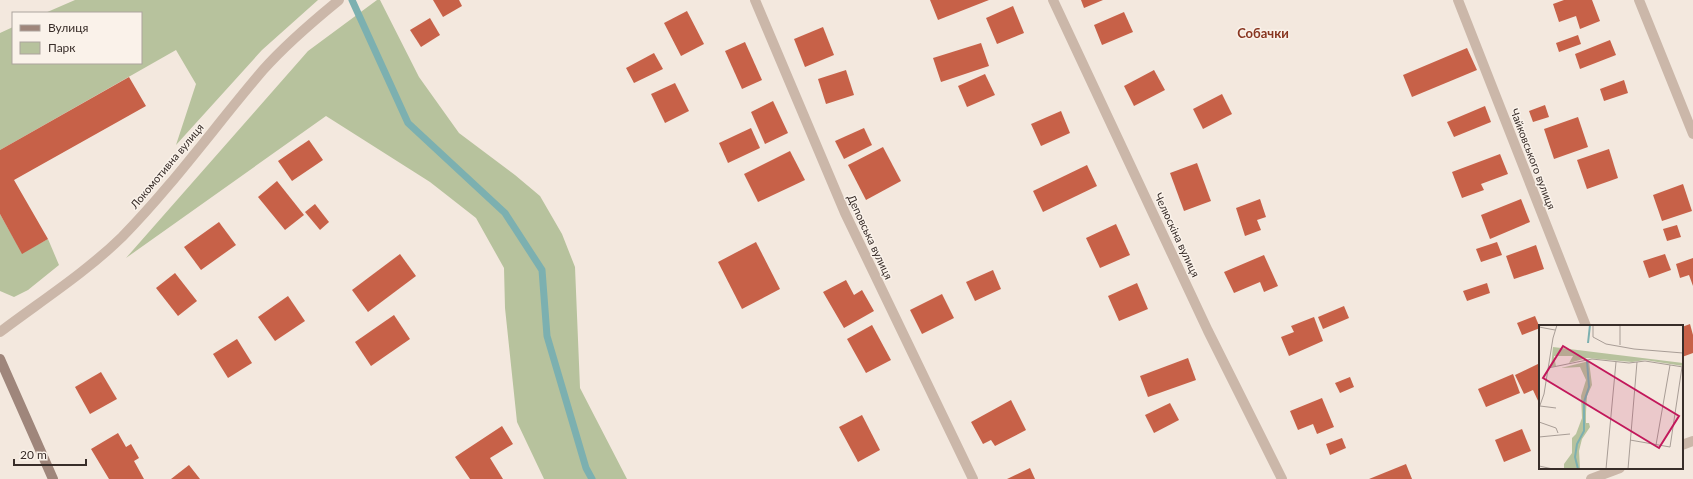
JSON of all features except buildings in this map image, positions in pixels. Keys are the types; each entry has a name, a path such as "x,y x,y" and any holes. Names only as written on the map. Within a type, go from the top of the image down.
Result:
{"street":[{"name":"Локомотивна вулиця","path":"0,332 82,271 122,237 178,173 268,65 305,28 339,0"},
{"name":"Деповська вулиця","path":"755,0 845,213 973,479"},
{"name":"Челюскіна вулиця","path":"1053,0 1208,331 1282,479"},
{"name":"Чайковського вулиця","path":"1458,0 1586,325"},
{"path":"1639,0 1693,134"},
{"path":"0,360 53,479"},
{"path":"1683,445 1693,441"},
{"path":"1591,479 1617,469"}],"green space":[{"path":"75,0 318,0 262,50 176,145 196,84 176,50 0,150 0,33 12,27 12,64 142,64 142,12 47,12"},
{"path":"377,0 380,0 419,77 459,133 515,175 540,196 562,234 575,267 580,388 627,479 544,479 517,422 505,308 504,268 476,218 430,182 326,116 126,258 308,51"},
{"path":"0,214 22,253 48,239 59,265 28,290 14,297 0,291"}],"waterway":[{"path":"352,0 408,123 505,213 542,270 547,336 586,468 592,479"}],"district":[{"name":"Собачки","path":"1263,33"}]}
